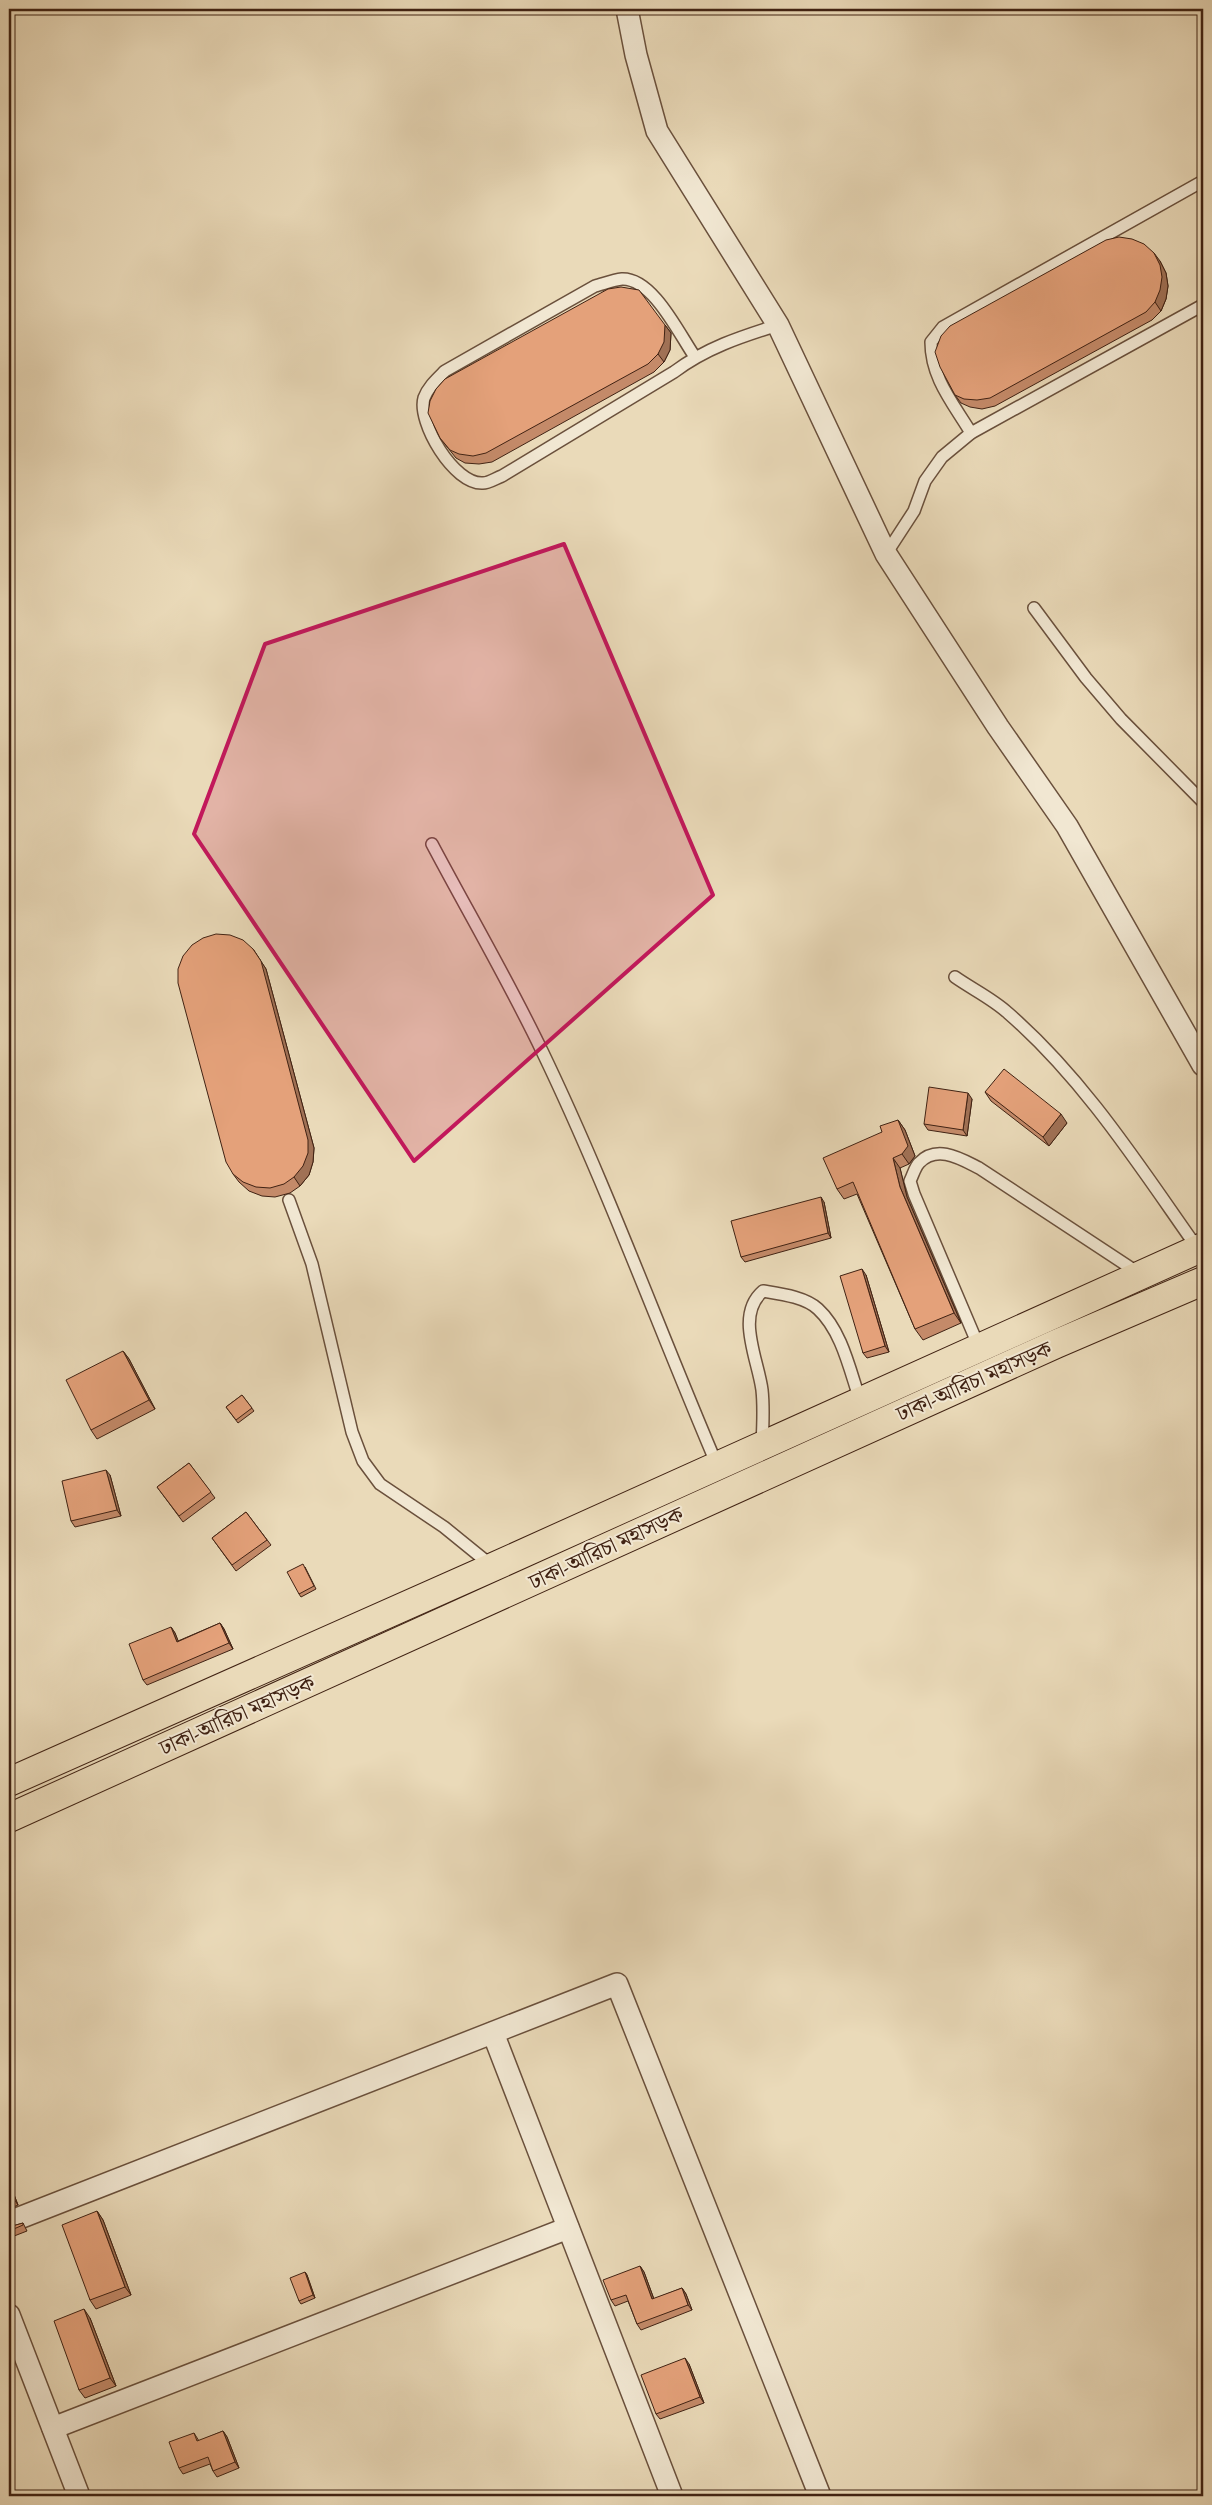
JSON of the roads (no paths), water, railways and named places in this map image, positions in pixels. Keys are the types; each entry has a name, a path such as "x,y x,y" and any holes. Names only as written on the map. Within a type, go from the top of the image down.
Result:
{"highway":[{"name":"ঢাকা-আরিচা মহাসড়ক","path":"9,1782 494,1567 860,1400 1201,1248"},
{"name":"ঢাকা-আরিচা মহাসড়ক","path":"9,1818 1056,1344 1203,1281"}],"street":[{"path":"627,9 636,55 657,131 778,325 886,554 998,727 1067,826 1203,1065"},
{"path":"9,2222 617,1984 820,2496"},
{"path":"493,2033 672,2496"},
{"path":"53,2428 568,2228"},
{"path":"9,2315 79,2496"}],"lane":[{"path":"971,433 937,377 931,360 930,342 943,327 1203,181"},
{"path":"694,357 655,297 642,284 622,279 595,286 446,371 432,384 424,399 426,418 443,457 456,472 470,481 484,483 510,471 674,372 694,357 730,340 778,325"},
{"path":"886,554 914,511 925,481 942,457 971,433 1203,305"},
{"path":"1034,608 1086,678 1121,719 1203,802"},
{"path":"432,844 542,1050 625,1239 662,1337 717,1465"},
{"path":"955,977 1008,1012 1059,1063 1116,1133 1201,1248"},
{"path":"979,1347 910,1181 919,1162 937,1153 956,1156 979,1168 1142,1275"},
{"path":"289,1200 312,1264 352,1432 363,1461 380,1484 444,1527 494,1567"},
{"path":"762,1446 764,1407 759,1372 748,1327 752,1303 764,1291 786,1295 818,1308 838,1341 860,1400"}]}
